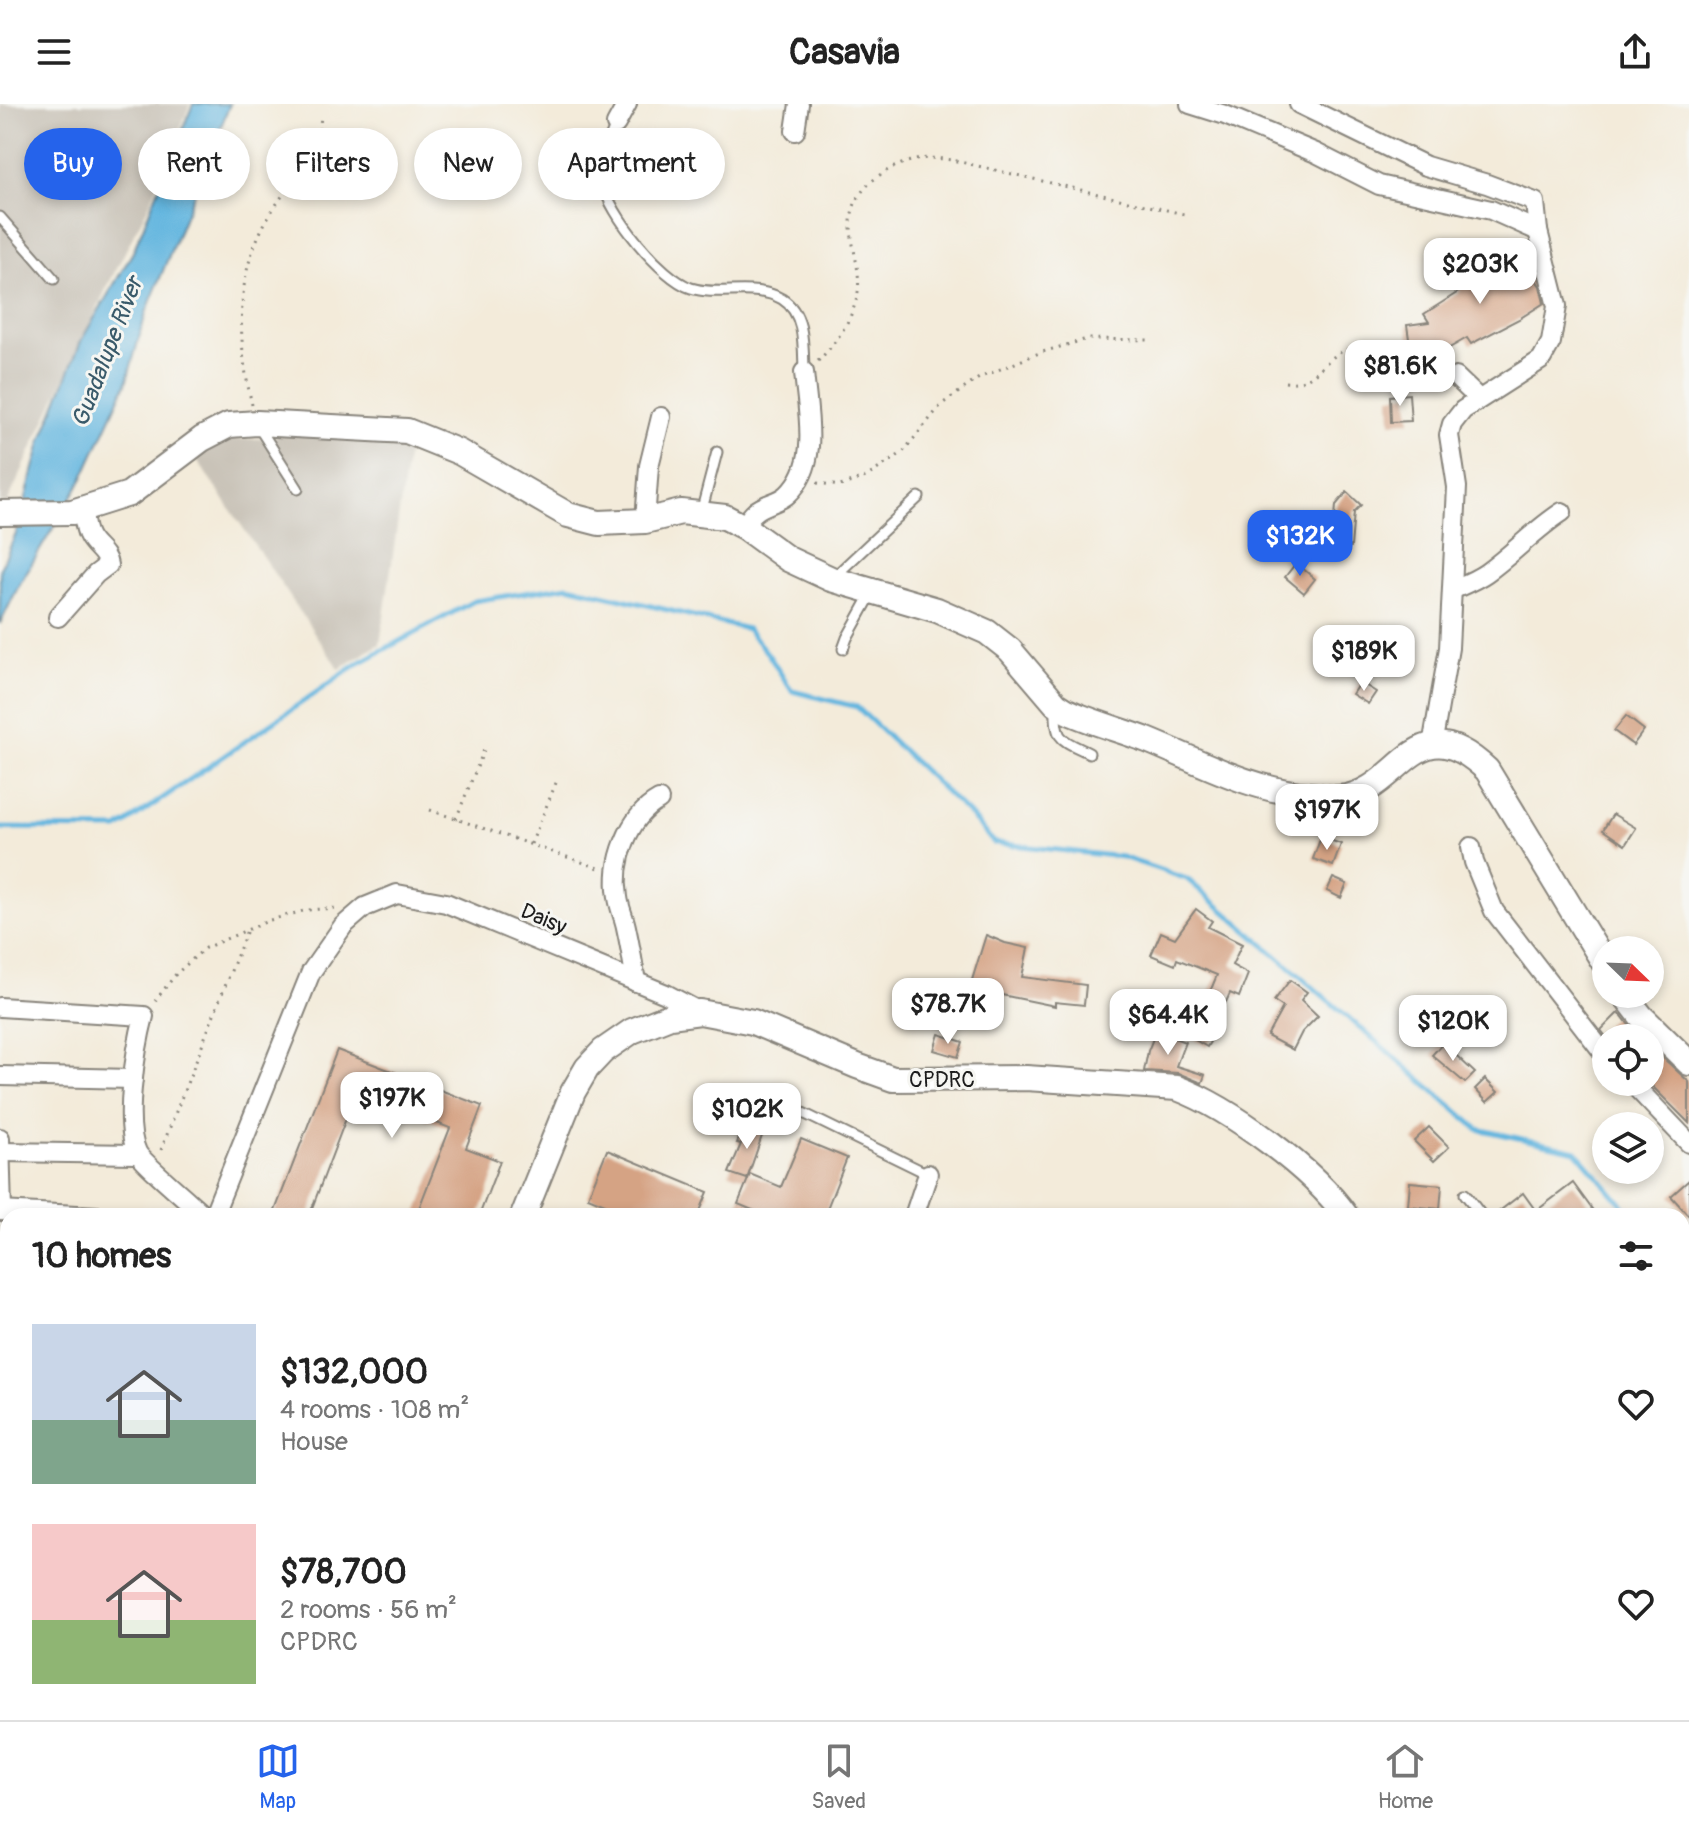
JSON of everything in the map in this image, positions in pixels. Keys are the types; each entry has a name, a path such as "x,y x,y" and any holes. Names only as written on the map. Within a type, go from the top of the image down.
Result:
{"street":[{"path":"616,124 627,104"},
{"path":"795,131 799,104"},
{"path":"1190,104 1225,115 1316,153 1379,185 1491,210 1538,231"},
{"path":"1299,104 1426,166 1535,202 1538,231 1557,306 1551,342 1541,360 1463,410 1452,424 1449,435 1457,487 1449,648 1432,746"},
{"path":"744,527 754,512 781,500 791,491 807,461 810,440 804,372"},
{"path":"1456,377 1479,399"},
{"path":"645,521 649,466 661,417"},
{"path":"7,514 77,511 129,494 202,439 229,425 257,423 407,431 459,452 568,515 599,523 645,521 681,512 725,517 788,559 831,579 937,610 987,632 1010,650 1056,704 1084,719 1151,742 1238,779 1298,794 1338,798 1356,795 1375,786 1411,753 1446,745 1461,750 1487,770 1592,943"},
{"path":"58,617 96,574 108,565 104,554 90,540 77,511"},
{"path":"1452,590 1483,575 1539,527 1562,512"},
{"path":"636,982 618,897 617,875 621,853 637,818 646,807 659,800"},
{"path":"1471,847 1494,911 1592,1038"},
{"name":"Daisy","path":"365,907 397,894 446,903 700,1012"},
{"path":"216,1208 311,972 343,926 365,907"},
{"path":"0,1007 144,1016 133,1079 131,1126 137,1154 196,1208"},
{"path":"1635,1008 1689,1063"},
{"name":"CPDRC","path":"526,1208 573,1092 587,1068 603,1051 648,1023 700,1012 753,1022 893,1079 1026,1078 1177,1088 1196,1095 1236,1119 1311,1176 1332,1195 1341,1208"},
{"path":"0,1076 133,1079"},
{"path":"1644,1096 1689,1143"},
{"path":"0,1138 1,1208"},
{"path":"0,1152 137,1154"},
{"path":"917,1208 928,1174"}],"lane":[{"path":"616,124 606,147 603,185 611,203 644,252 677,282 691,288 758,293 782,300 799,321 804,372"},
{"path":"1,223 54,279"},
{"path":"257,423 298,489"},
{"path":"701,513 717,452"},
{"path":"831,579 919,497"},
{"path":"843,649 866,600 874,590"},
{"path":"1056,704 1059,738 1089,753"},
{"path":"801,1112 928,1174"},
{"path":"1465,1194 1476,1208"}],"path":[{"path":"257,423 240,345 242,286 249,257 263,227 276,204 309,163 320,132 321,115"},
{"path":"804,372 840,336 858,291 852,207 859,192 897,165 923,158 952,160 1188,215"},
{"path":"800,479 840,486 866,477 902,453 942,404 979,378 1039,353 1087,339 1150,340"},
{"path":"1285,382 1303,382 1331,358 1346,350 1372,344 1426,354 1440,360 1456,377"},
{"path":"456,819 486,745"},
{"path":"531,844 558,778"},
{"path":"430,810 617,875"},
{"path":"144,1016 176,974 205,948 270,920 307,910 365,907"},
{"path":"154,1169 247,930"}],"shaded area":[{"path":"0,104 190,104 180,128 138,128 138,200 151,200 105,291 7,503 0,502"},
{"path":"288,431 409,443 380,644 339,669 195,457 226,440 269,438"}],"water":[{"path":"193,104 230,104 220,128 183,128"},
{"name":"Guadalupe River","path":"154,200 191,200 146,313 126,384 82,480 19,585 0,624 0,569 16,534 42,439 82,339 133,252"}],"building":[{"path":"1502,254 1527,267 1540,286 1544,303 1471,344 1467,338 1444,351 1439,343 1410,346 1407,325 1429,322 1424,314 1460,291 1454,280 1478,267 1487,284"},
{"path":"1409,394 1411,421 1391,422 1390,396"},
{"path":"1347,492 1361,505 1354,512 1351,547 1333,545 1336,505"},
{"path":"1296,563 1315,579 1304,593 1285,577"},
{"path":"1360,682 1376,692 1368,704 1352,694"},
{"path":"1626,716 1644,730 1633,745 1614,731"},
{"path":"1613,814 1636,828 1625,845 1603,830"},
{"path":"1321,837 1341,844 1333,866 1313,859"},
{"path":"1333,878 1347,884 1341,898 1327,891"},
{"path":"1196,909 1212,921 1208,927 1242,944 1232,965 1248,974 1239,997 1230,993 1219,1018 1202,1011 1217,975 1177,959 1175,965 1151,955 1161,932 1175,938"},
{"path":"986,935 1028,948 1022,977 1086,985 1084,1005 1055,1002 1055,1006 997,994 993,1011 964,1006"},
{"path":"1290,980 1307,992 1301,1000 1318,1016 1302,1032 1293,1050 1267,1036 1283,1007 1274,1001"},
{"path":"1619,1012 1628,1024 1607,1024"},
{"path":"1202,1028 1214,1035 1207,1047 1195,1040"},
{"path":"1156,1031 1185,1042 1176,1066 1205,1075 1202,1083 1178,1073 1144,1071"},
{"path":"939,1034 963,1042 958,1057 934,1050"},
{"path":"1443,1043 1475,1073 1465,1083 1432,1055"},
{"path":"337,1050 482,1106 466,1148 500,1161 482,1208 419,1208 450,1128 356,1092 312,1208 276,1208"},
{"path":"1664,1059 1689,1082 1689,1123 1662,1096"},
{"path":"1485,1079 1498,1092 1487,1102 1475,1089"},
{"path":"745,1123 764,1130 747,1179 729,1173 741,1144 737,1143"},
{"path":"1429,1127 1449,1147 1434,1161 1414,1141"},
{"path":"801,1139 847,1158 827,1208 748,1208 738,1204 750,1174 781,1187"},
{"path":"607,1150 708,1192 701,1208 615,1208 588,1197"},
{"path":"1689,1180 1689,1208 1682,1208 1671,1196"},
{"path":"1410,1182 1442,1185 1440,1208 1408,1206"},
{"path":"1573,1183 1591,1208 1540,1208"},
{"path":"1523,1193 1534,1208 1503,1208"}],"waterway":[{"path":"0,828 118,829 359,663 474,601 568,586 747,629 792,691 857,707 970,815 994,843 1122,857 1187,879 1478,1129 1576,1151 1625,1208"}]}
